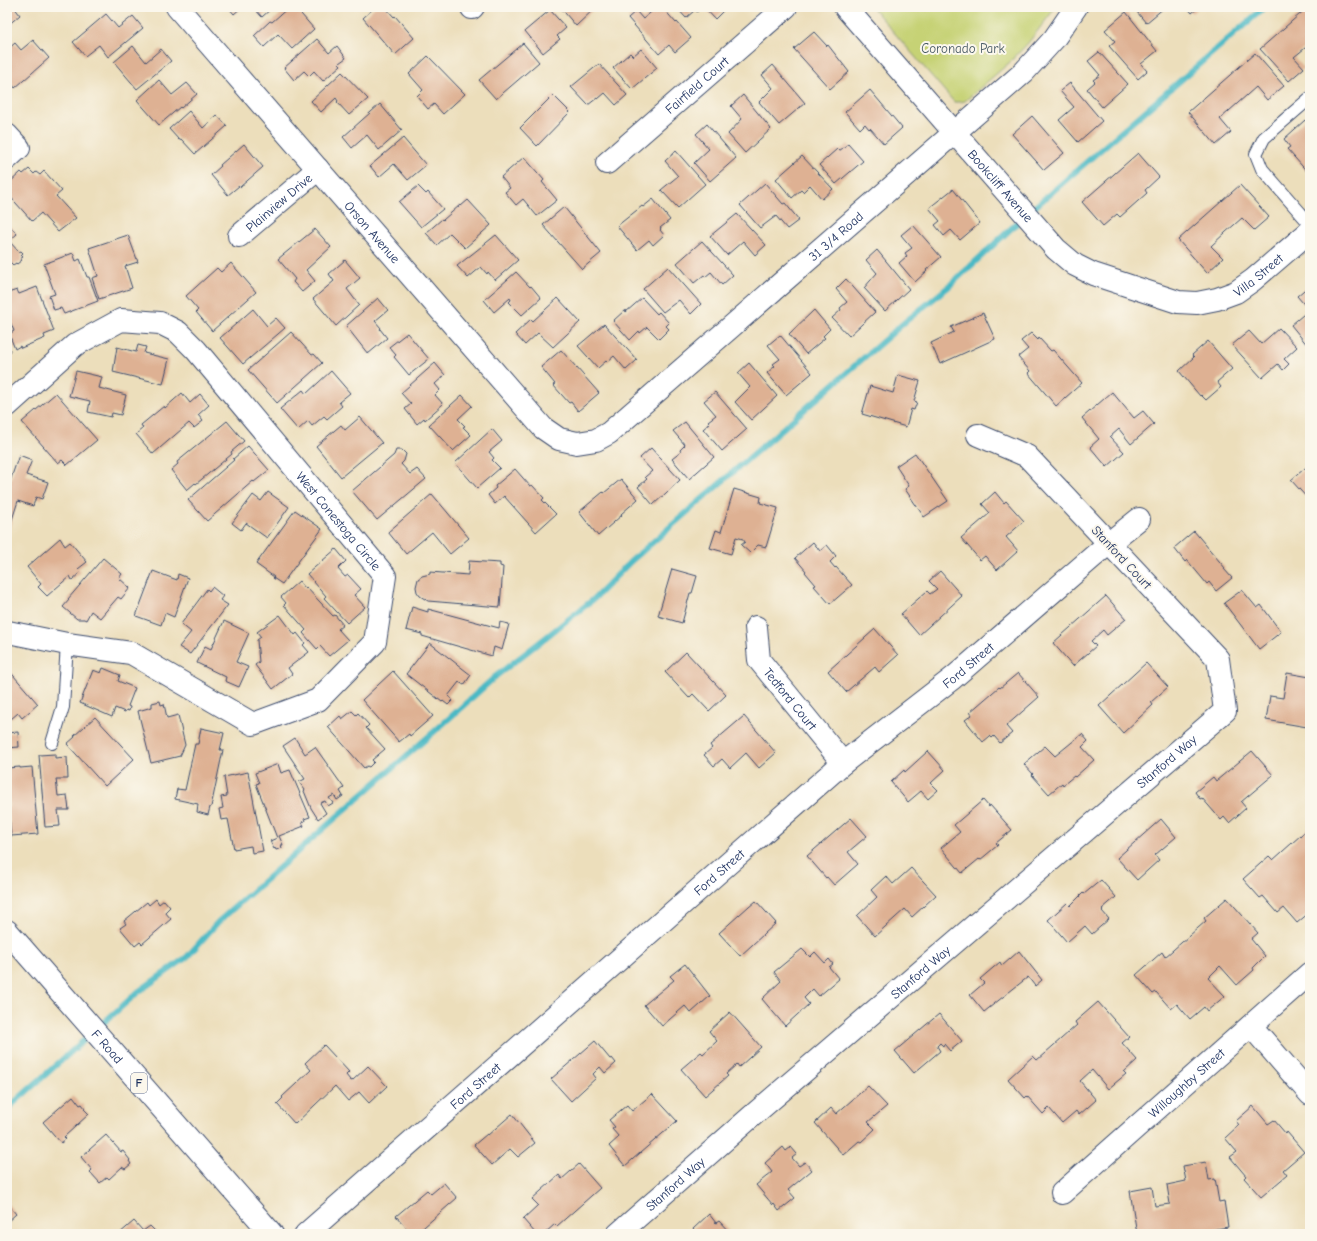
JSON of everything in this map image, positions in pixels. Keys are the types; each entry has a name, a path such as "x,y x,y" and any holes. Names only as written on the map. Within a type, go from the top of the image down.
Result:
{"street":[{"name":"Orson Avenue","path":"177,7 543,428 558,439 577,443"},
{"name":"Fairfield Court","path":"607,163 786,7"},
{"name":"Bookcliff Avenue","path":"845,7 1056,249 1075,265 1093,274 1178,302 1197,303"},
{"name":"31 3/4 Road","path":"577,443 596,440 609,433 1024,72 1054,39 1076,7"},
{"name":"Plainview Drive","path":"239,236 318,169"},
{"name":"Villa Street","path":"1197,303 1217,299 1236,292 1253,280 1310,231"},
{"name":"West Conestoga Circle","path":"7,406 75,345 121,320 160,323 178,332 196,350 385,576 375,642 318,700 253,724 131,653 67,644 7,631"},
{"name":"Stanford Court","path":"978,435 1027,456 1218,659 1225,711"},
{"name":"Ford Street","path":"306,1234 843,763 953,678 1109,543 1139,519"},
{"name":"Tedford Court","path":"756,627 759,660 843,763"},
{"name":"Stanford Way","path":"618,1234 752,1116 1225,711"},
{"name":"F Road","path":"9,937 272,1234"},
{"name":"Willoughby Street","path":"1062,1193 1310,973"},
{"path":"1251,1026 1310,1094"}],"lane":[{"path":"1310,98 1264,138 1256,154 1262,169 1310,224"},
{"path":"52,743 63,707 67,644"}],"green space":[{"name":"Coronado Park","path":"872,7 1056,7 1029,42 1009,63 965,101 954,102"}],"building":[{"path":"14,7 20,15 7,26 7,10"},
{"path":"228,7 242,7 234,14"},
{"path":"253,7 273,7 262,17"},
{"path":"289,7 295,7 314,29 292,49 278,34 264,47 254,36 270,21 272,22"},
{"path":"375,7 385,7 414,38 395,55 363,18"},
{"path":"560,7 596,7 576,26"},
{"path":"657,7 662,7 691,38 675,52 669,45 659,54 628,18 636,11 643,19"},
{"path":"676,7 702,7 697,12 695,10 686,18"},
{"path":"704,7 725,7 726,8 715,19"},
{"path":"1133,7 1165,7 1146,23"},
{"path":"1187,7 1199,7 1192,13"},
{"path":"1308,7 1310,7 1310,44 1294,57 1304,68 1289,81 1260,49"},
{"path":"550,10 566,28 557,36 560,39 543,53 525,31"},
{"path":"1126,12 1157,51 1141,64 1147,71 1138,79 1109,46 1115,41 1105,30"},
{"path":"106,14 118,28 133,16 143,28 108,57 99,45 85,56 73,42"},
{"path":"814,32 827,46 828,45 849,72 830,89 794,49"},
{"path":"317,39 329,53 337,46 346,58 339,63 341,65 323,81 314,71 309,76 304,71 294,80 284,68"},
{"path":"33,40 49,58 15,88 8,79 7,80 7,50 15,43 21,50"},
{"path":"523,43 539,62 496,99 479,80"},
{"path":"133,46 146,62 161,49 171,61 137,89 114,62"},
{"path":"641,49 657,68 632,89 613,68 630,53 633,56"},
{"path":"1099,52 1128,84 1102,107 1087,89 1095,82 1093,80 1100,75 1088,61"},
{"path":"1255,53 1284,86 1267,100 1256,87 1220,119 1231,132 1216,145 1188,112"},
{"path":"428,56 465,94 443,114 434,104 428,109 417,96 423,90 409,74"},
{"path":"599,64 627,95 616,105 605,93 588,105 571,87"},
{"path":"773,65 805,103 779,125 759,102 773,88 762,75"},
{"path":"342,72 368,99 349,115 337,102 338,101 336,98 321,112 311,101"},
{"path":"159,80 172,95 187,83 197,94 159,125 137,100"},
{"path":"1070,83 1102,121 1078,142 1059,120 1074,107 1060,91"},
{"path":"870,90 902,128 884,144 865,124 860,129 845,112"},
{"path":"553,95 570,112 537,146 520,128"},
{"path":"743,95 771,129 745,153 728,134 742,119 731,106"},
{"path":"380,104 402,130 379,150 367,135 352,148 343,137"},
{"path":"189,111 203,128 217,115 227,126 195,154 169,129"},
{"path":"1032,116 1064,153 1044,170 1012,134"},
{"path":"1305,120 1310,126 1310,175 1287,149 1290,147 1284,139"},
{"path":"707,124 736,158 710,181 694,163 709,149 696,134"},
{"path":"403,138 426,165 408,180 394,164 379,177 370,166"},
{"path":"244,144 263,167 240,187 239,186 228,195 211,175"},
{"path":"848,144 863,161 836,184 819,165 837,149 839,151"},
{"path":"676,151 705,184 678,208 661,190 678,176 665,161"},
{"path":"1138,153 1159,177 1145,190 1147,193 1120,217 1117,214 1103,226 1082,202"},
{"path":"802,156 833,189 822,199 810,185 803,192 801,190 792,198 776,179"},
{"path":"524,157 544,180 542,182 557,200 537,216 523,199 516,205 505,192 510,188 501,177"},
{"path":"29,169 34,174 36,172 40,175 44,171 62,191 56,196 76,218 58,232 41,213 32,221 7,193 7,185 21,172 23,174"},
{"path":"765,183 799,220 787,229 776,216 760,228 740,205"},
{"path":"1240,185 1269,217 1254,230 1242,218 1226,232 1211,246 1223,258 1207,273 1178,240"},
{"path":"418,186 426,194 428,192 443,209 421,227 399,202"},
{"path":"953,189 980,223 960,240 951,230 944,236 935,225 940,221 929,208"},
{"path":"653,199 670,220 660,228 664,235 653,245 649,240 637,250 617,226"},
{"path":"468,200 491,225 465,248 450,233 437,245 426,233"},
{"path":"564,207 601,253 582,269 543,225"},
{"path":"737,214 766,245 755,255 743,241 727,255 710,236"},
{"path":"7,223 17,234 9,241 19,252 21,251 23,253 21,255 23,257 20,259 22,260 13,265 7,259"},
{"path":"913,225 941,257 915,282 899,263 907,256 905,253 912,248 901,235"},
{"path":"315,229 331,247 306,270 315,281 302,292 293,282 295,279 278,259"},
{"path":"128,235 138,262 125,266 132,288 99,299 92,278 98,276 89,248"},
{"path":"496,235 518,260 495,280 481,267 468,278 457,266"},
{"path":"702,241 733,275 722,285 711,272 705,277 704,275 694,283 677,263"},
{"path":"877,250 909,289 885,311 864,288 877,273 866,260"},
{"path":"73,253 76,261 80,259 98,301 64,314 61,308 54,310 49,296 55,294 44,264"},
{"path":"345,260 360,278 347,289 359,305 336,326 313,299 334,281 329,274"},
{"path":"231,263 256,292 212,331 196,312 198,310 186,296 217,268 221,272"},
{"path":"668,267 701,304 691,314 679,300 663,312 643,289"},
{"path":"516,272 541,298 522,315 509,302 511,300 510,298 494,312 484,300"},
{"path":"846,279 875,312 849,336 832,318 847,302 836,289"},
{"path":"1310,285 1310,344 1308,346 1291,325 1309,310 1297,296"},
{"path":"37,287 54,331 44,335 45,338 15,349 9,334 14,331 7,314 7,298 10,297 8,293 17,290 19,294"},
{"path":"378,298 388,310 375,321 387,338 368,354 346,326"},
{"path":"558,298 580,322 553,347 538,333 525,345 515,334 531,319 533,321"},
{"path":"642,298 657,314 659,312 669,323 666,326 669,329 659,339 647,327 640,333 639,331 630,340 613,321"},
{"path":"253,309 267,326 276,318 285,328 243,364 220,338"},
{"path":"814,310 830,329 823,336 825,338 806,354 789,334"},
{"path":"983,313 995,339 940,364 931,343 954,332 951,327"},
{"path":"604,324 637,360 626,370 614,356 598,368 578,346"},
{"path":"1279,328 1297,347 1284,359 1289,364 1283,370 1278,364 1262,378 1232,345 1249,331 1261,344"},
{"path":"291,332 312,355 314,354 322,363 277,403 248,370"},
{"path":"407,333 429,359 409,375 394,357 396,355 389,347"},
{"path":"1031,333 1038,340 1039,338 1051,351 1053,350 1082,383 1056,406 1028,373 1030,371 1018,357 1028,349 1021,341"},
{"path":"780,335 812,373 786,395 767,373 775,366 773,364 780,359 768,345"},
{"path":"1208,341 1232,369 1217,382 1221,387 1206,400 1201,395 1200,396 1179,371 1194,357 1192,355"},
{"path":"138,345 146,347 144,353 169,359 163,384 113,372 117,347 136,352"},
{"path":"7,346 11,351 7,355"},
{"path":"561,350 599,393 578,411 553,385 555,384 541,367"},
{"path":"435,363 445,375 435,384 440,390 435,395 443,404 425,420 424,418 417,424 405,409 411,404 401,393"},
{"path":"749,363 777,396 751,420 735,402 750,387 738,373"},
{"path":"76,371 102,377 99,388 126,395 121,415 112,413 111,417 88,412 90,401 69,396"},
{"path":"331,371 350,393 339,402 342,406 327,419 324,416 312,426 308,421 298,430 280,409 303,390 306,394"},
{"path":"898,375 920,381 914,401 917,402 914,410 911,409 906,427 862,414 870,386 893,393"},
{"path":"715,392 747,429 722,451 703,429 710,423 708,421 716,415 704,401"},
{"path":"1112,392 1134,418 1143,411 1154,424 1131,444 1119,429 1110,437 1124,452 1107,467 1090,447 1099,439 1082,418"},
{"path":"56,393 97,440 67,465 62,460 58,463 22,422"},
{"path":"182,393 190,403 200,394 209,405 198,415 203,421 194,428 189,423 153,454 136,434 143,428 141,425 164,406 165,408"},
{"path":"462,395 472,406 458,419 471,435 453,451 429,425"},
{"path":"360,417 382,443 341,477 316,446 341,425 345,430"},
{"path":"227,421 244,441 231,452 232,454 187,490 171,470 178,464 177,462"},
{"path":"685,422 714,457 689,479 672,459 681,452 680,450 685,445 673,431"},
{"path":"492,429 502,441 489,452 494,458 492,460 500,468 477,488 455,463"},
{"path":"248,446 269,470 254,482 253,481 207,521 188,500"},
{"path":"651,448 680,480 653,505 638,487 647,479 645,477 652,471 640,458"},
{"path":"396,450 402,450 406,454 404,461 401,464 410,474 417,469 426,479 377,520 352,491 394,455"},
{"path":"915,453 948,501 924,517 905,489 909,486 896,466"},
{"path":"19,455 32,460 26,475 48,482 42,499 36,497 33,506 18,501 9,529 7,529 7,490"},
{"path":"1310,464 1310,499 1309,500 1291,480"},
{"path":"515,469 530,486 532,485 544,498 542,500 556,514 536,532 504,496 495,504 488,495 496,488 495,486"},
{"path":"621,479 638,499 598,536 579,512"},
{"path":"734,489 761,497 760,503 778,508 766,547 758,545 750,553 741,545 745,542 743,539 736,537 731,554 710,548 716,530 721,532"},
{"path":"268,492 289,507 267,538 246,523 241,530 232,523 253,495 261,501"},
{"path":"995,492 1004,503 1006,501 1024,521 1006,537 1018,551 997,570 985,556 980,560 961,538 990,513 982,504"},
{"path":"432,494 469,538 450,554 432,532 406,554 388,532"},
{"path":"295,510 322,529 282,584 256,564"},
{"path":"1194,531 1232,578 1216,591 1209,582 1207,584 1187,560 1185,562 1174,548"},
{"path":"60,538 65,546 70,542 87,562 78,569 81,572 72,580 70,576 47,596 38,587 41,584 27,567"},
{"path":"813,542 820,551 827,545 836,556 830,562 852,585 830,604 814,586 816,585 795,558"},
{"path":"336,549 346,561 338,569 345,577 348,575 361,589 354,595 365,607 347,623 324,598 326,596 307,574"},
{"path":"103,558 122,574 119,578 130,588 121,599 118,597 100,618 91,611 86,620 77,619 63,607"},
{"path":"469,561 500,563 500,566 503,567 500,607 428,601 417,592 416,587 418,579 422,576 430,574 430,572 468,575"},
{"path":"672,569 697,576 692,593 690,593 682,623 658,616"},
{"path":"153,571 177,580 178,574 188,578 174,617 165,613 161,625 136,616"},
{"path":"940,571 962,596 919,635 901,614 927,591 930,594 937,589 929,581"},
{"path":"299,581 333,616 335,615 343,625 338,629 348,640 329,656 320,646 317,649 303,633 306,630 284,605 286,603 281,597"},
{"path":"212,587 223,596 220,600 228,605 190,654 179,647 191,632 181,624 207,589 209,591"},
{"path":"1242,590 1257,608 1261,605 1281,632 1259,649 1224,603"},
{"path":"1106,596 1126,619 1107,635 1103,630 1091,641 1096,646 1073,666 1053,643"},
{"path":"412,607 428,612 428,609 499,628 500,622 509,624 502,650 494,647 492,656 406,630"},
{"path":"280,615 295,635 297,633 305,643 303,645 309,652 288,668 292,674 273,689 255,665 259,662 257,640 261,637 257,632"},
{"path":"224,621 249,633 236,662 248,667 239,687 225,681 226,677 197,663 205,646 211,649"},
{"path":"875,629 898,655 879,672 875,667 846,692 828,671"},
{"path":"430,643 471,675 464,685 459,682 448,696 453,700 448,705 406,674"},
{"path":"686,652 726,695 709,711 693,694 689,698 665,672"},
{"path":"1146,663 1168,687 1151,702 1153,705 1123,733 1099,706"},
{"path":"7,668 38,704 22,718 18,713 11,719 7,714"},
{"path":"103,668 120,675 118,681 135,688 128,706 130,707 129,711 126,710 125,712 115,708 112,717 80,703 93,670 101,673"},
{"path":"393,671 433,716 410,736 409,734 399,742 362,700"},
{"path":"1018,673 1039,697 1006,726 1012,733 1000,743 994,736 992,738 990,736 983,742 965,720 972,715 970,712"},
{"path":"1287,673 1310,677 1310,726 1307,725 1307,727 1266,720 1270,696 1283,698"},
{"path":"160,701 161,705 164,704 167,718 178,715 185,745 180,756 151,763 138,711 152,707 152,703"},
{"path":"352,711 356,715 358,713 369,725 366,728 385,749 372,760 374,762 369,767 367,766 364,768 328,727 340,716 342,719"},
{"path":"744,716 776,753 759,768 746,753 730,768 722,759 714,766 704,755 712,748 710,745"},
{"path":"95,717 134,759 105,786 67,744"},
{"path":"201,728 224,733 220,750 223,750 208,815 197,812 198,804 175,799 177,789 185,790 195,744 198,744"},
{"path":"18,732 19,747 7,748 7,733"},
{"path":"1082,734 1088,741 1082,747 1094,760 1075,777 1074,776 1063,785 1062,783 1049,794 1024,764 1045,746 1055,756"},
{"path":"295,738 305,754 315,747 344,788 340,791 343,796 337,800 334,795 329,798 333,803 328,806 325,801 320,803 326,813 318,819 311,808 304,791 305,790 299,782 305,779 283,746"},
{"path":"928,751 945,770 931,783 938,790 928,799 921,791 908,802 891,782 904,770 905,772"},
{"path":"1252,751 1273,775 1241,802 1246,808 1229,823 1224,817 1221,820 1195,792 1213,777 1216,781"},
{"path":"55,754 55,758 67,757 68,779 56,779 58,796 67,795 69,810 58,810 60,826 45,827 39,755"},
{"path":"278,764 281,773 290,770 310,817 304,819 305,821 302,822 304,826 279,836 283,845 281,845 282,848 276,850 270,841 277,838 256,784 259,783 255,773"},
{"path":"32,767 38,834 11,836 9,815 7,815 7,807 9,807 7,768"},
{"path":"248,772 263,851 252,853 251,846 234,849 228,819 221,820 219,809 223,808 221,797 227,796 224,777"},
{"path":"983,800 989,807 990,805 1012,830 996,843 998,845 962,873 941,848 960,832 954,825"},
{"path":"851,818 867,836 848,852 858,864 834,885 807,856"},
{"path":"1161,819 1176,837 1155,855 1159,860 1137,880 1117,858"},
{"path":"1310,827 1310,912 1297,923 1284,908 1278,913 1263,896 1260,898 1243,879 1269,856 1273,860"},
{"path":"911,868 936,895 912,917 905,909 875,936 857,916 877,897 871,890 886,876 893,884"},
{"path":"1101,880 1116,897 1102,909 1109,919 1092,934 1085,926 1067,942 1048,920 1067,903 1070,906 1083,893 1084,894"},
{"path":"1227,898 1258,933 1251,939 1265,956 1253,968 1254,970 1237,985 1220,966 1208,978 1225,996 1207,1011 1204,1007 1190,1019 1177,1004 1171,1009 1156,992 1153,994 1136,975 1162,952 1165,957 1206,921 1204,918"},
{"path":"156,899 159,904 164,900 170,907 165,912 171,919 142,944 140,942 135,946 120,928 126,924 124,921 147,902 149,905"},
{"path":"756,901 776,923 740,956 719,933"},
{"path":"802,949 810,957 815,952 825,963 829,959 833,964 829,967 839,979 819,996 813,989 804,998 809,1004 785,1026 762,999 781,981 774,972"},
{"path":"1019,951 1042,980 1035,986 1028,977 984,1012 970,995 984,983 980,979 1000,962 1002,966"},
{"path":"685,964 710,996 691,1013 685,1006 662,1026 644,1005 674,980 670,976"},
{"path":"1098,1002 1129,1037 1122,1043 1137,1060 1124,1072 1126,1074 1108,1089 1092,1070 1080,1081 1096,1100 1079,1115 1076,1111 1062,1123 1049,1108 1043,1114 1027,1096 1025,1098 1008,1079 1033,1056 1037,1060 1077,1025 1075,1022"},
{"path":"730,1012 761,1047 739,1067 737,1064 726,1074 728,1076 705,1096 681,1069 701,1052 703,1054 717,1041 709,1031"},
{"path":"939,1014 962,1041 950,1051 944,1044 943,1046 940,1043 937,1046 940,1051 914,1073 895,1051"},
{"path":"595,1041 610,1059 612,1058 616,1063 605,1073 600,1067 593,1074 596,1078 571,1101 551,1079"},
{"path":"324,1045 349,1072 346,1075 350,1080 352,1081 368,1066 387,1086 369,1103 359,1092 348,1101 335,1086 295,1124 277,1104 283,1098 282,1097 311,1070 305,1063"},
{"path":"868,1086 887,1106 868,1122 875,1129 861,1142 859,1141 843,1155 815,1123 831,1108 836,1114"},
{"path":"652,1094 677,1121 625,1166 609,1146 619,1137 612,1129 615,1127 609,1120 627,1105 632,1111"},
{"path":"73,1096 80,1105 82,1104 85,1108 84,1109 89,1114 64,1137 66,1139 61,1143 43,1122"},
{"path":"1253,1106 1268,1124 1274,1120 1286,1134 1287,1132 1304,1152 1283,1170 1287,1175 1261,1197 1244,1178 1246,1176 1230,1157 1237,1152 1225,1138 1239,1125 1236,1121"},
{"path":"512,1114 535,1143 518,1157 510,1149 492,1165 474,1145"},
{"path":"106,1135 121,1152 123,1151 130,1160 129,1161 131,1164 125,1169 122,1167 109,1179 107,1177 100,1183 90,1172 92,1170 81,1157"},
{"path":"783,1147 786,1151 791,1147 797,1154 792,1158 799,1166 805,1162 812,1170 788,1190 795,1198 779,1211 756,1185 772,1172 765,1163"},
{"path":"1206,1162 1209,1180 1215,1179 1219,1202 1224,1201 1228,1227 1198,1232 1198,1234 1137,1234 1130,1191 1152,1187 1155,1206 1170,1204 1167,1185 1186,1181 1183,1166"},
{"path":"579,1164 600,1188 557,1226 555,1224 544,1234 536,1234 523,1219 538,1205 532,1199 559,1175 562,1179"},
{"path":"444,1183 457,1198 416,1234 412,1234 396,1216 427,1190 431,1194"},
{"path":"7,1203 16,1214 7,1222"},
{"path":"709,1214 716,1223 719,1221 731,1234 697,1234 693,1229"},
{"path":"134,1221 143,1231 150,1226 158,1234 119,1234"}],"waterway":[{"path":"7,1109 138,992 187,957 218,922 496,676 595,598 630,562 906,321 947,288 1029,212 1265,7"}]}
